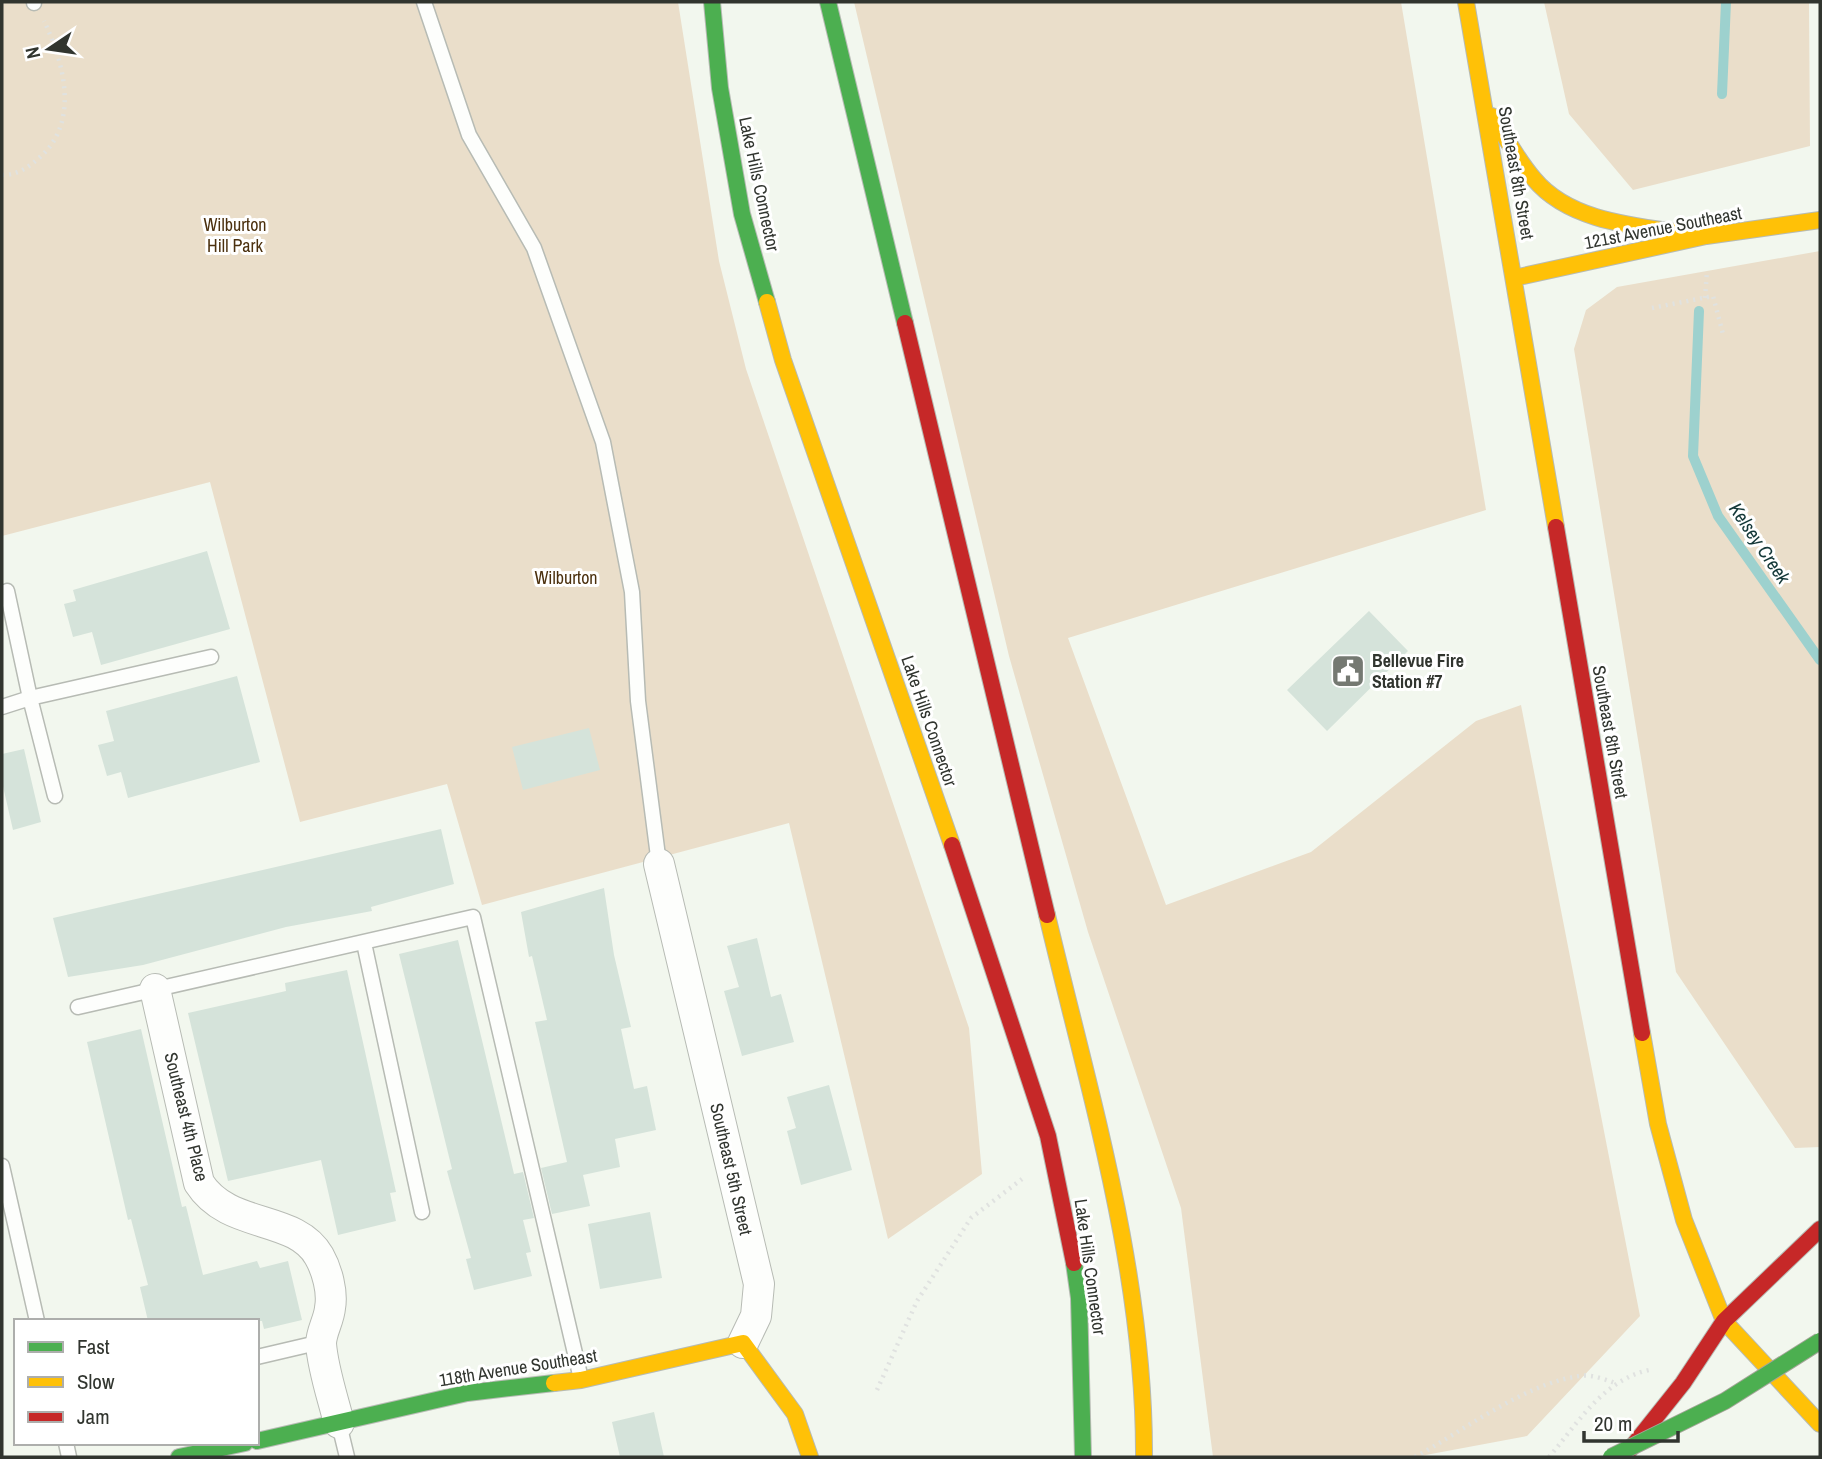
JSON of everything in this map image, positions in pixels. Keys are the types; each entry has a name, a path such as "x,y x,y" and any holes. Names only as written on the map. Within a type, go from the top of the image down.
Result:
{"main road":[{"name":"Lake Hills Connector","path":"712,2 720,88 742,214 783,360 941,813 1048,1136 1070,1237 1079,1298 1083,1457"},
{"name":"Lake Hills Connector","path":"828,2 1130,1273 1139,1338 1144,1457"},
{"name":"Southeast 8th Street","path":"1466,2 1486,106 1658,1124 1684,1220 1724,1321 1820,1424"},
{"path":"1486,106 1540,186 1574,208 1614,223 1706,236"},
{"name":"121st Avenue Southeast","path":"1514,278 1706,236 1820,220"},
{"path":"1624,1457 1683,1383 1724,1321 1820,1229"},
{"path":"1611,1457 1725,1401 1820,1341"},
{"path":"743,1343 795,1414 810,1457"},
{"name":"118th Avenue Southeast","path":"259,1441 467,1393 581,1380 743,1343"},
{"path":"179,1457 236,1445"}],"street":[{"name":"Southeast 5th Street","path":"659,864 759,1284 756,1316 743,1343"},
{"name":"Southeast 4th Place","path":"155,989 199,1182 210,1199 224,1208 303,1237 318,1255 328,1278 331,1306 321,1342 339,1423"}],"lane":[{"path":"424,2 469,135 534,248 603,442 632,592 638,701 659,864"},
{"path":"7,591 55,796"},
{"path":"2,707 30,698 211,657"},
{"path":"78,1007 473,918 581,1380"},
{"path":"364,943 422,1213"},
{"path":"2,1166 37,1319"},
{"path":"259,1357 321,1342"},
{"path":"339,1423 347,1457"}],"path":[{"path":"2,175 15,175 47,151 61,131 65,113 55,45 34,2"},
{"path":"1705,298 1708,265"},
{"path":"1652,308 1713,296 1723,334"},
{"path":"877,1390 916,1301 971,1217 1025,1177"},
{"path":"1549,1457 1615,1383 1629,1374 1653,1369"},
{"path":"1415,1457 1510,1402 1555,1382 1581,1375 1615,1383"}],"green space":[{"name":"Wilburton","path":"2,2 678,2 719,261 746,369 969,1028 982,1174 888,1239 789,823 482,905 447,784 300,822 210,482 2,536"},
{"path":"854,2 1401,2 1486,510 1068,638 1166,905 1311,852 1476,721 1521,705 1640,1316 1527,1436 1415,1457 1213,1457 1181,1208 1088,932 1009,656"},
{"path":"1544,2 1809,2 1810,146 1633,190 1569,114"},
{"path":"1820,251 1820,1147 1795,1148 1676,972 1574,349 1586,310 1617,287"}],"building":[{"path":"207,551 230,629 101,665 92,632 73,637 64,604 76,601 73,590"},
{"name":"Bellevue Fire Station #7","path":"1369,611 1408,651 1327,731 1287,690"},
{"path":"237,676 260,762 128,798 121,772 107,776 98,745 114,741 106,711"},
{"path":"589,728 600,770 523,790 512,747"},
{"path":"24,749 41,822 13,830 2,782 2,754"},
{"path":"441,829 454,884 371,907 372,911 286,927 143,965 68,977 53,918"},
{"path":"604,888 614,955 631,1027 621,1029 634,1089 647,1086 656,1130 615,1139 620,1167 583,1175 590,1206 552,1214 541,1168 567,1162 535,1022 547,1020 532,956 529,957 521,912"},
{"path":"757,938 771,997 781,994 794,1042 742,1056 724,991 739,987 727,946"},
{"path":"458,940 514,1174 523,1172 534,1218 523,1220 531,1252 526,1253 532,1276 474,1290 466,1259 471,1258 447,1171 452,1169 399,954"},
{"path":"347,970 396,1192 390,1193 396,1221 338,1235 321,1160 228,1181 188,1013 286,991 285,983"},
{"path":"141,1029 182,1207 186,1206 203,1275 257,1261 260,1268 288,1261 302,1320 264,1329 259,1319 148,1319 140,1287 148,1285 131,1219 128,1220 87,1042"},
{"path":"829,1085 852,1170 801,1185 787,1131 796,1128 787,1097"},
{"path":"650,1212 662,1278 600,1289 588,1224"},
{"path":"654,1412 664,1457 620,1457 612,1422"}],"waterway":[{"name":"Kelsey Creek","path":"1722,94 1726,2"},
{"name":"Kelsey Creek","path":"1699,311 1693,456 1718,516 1820,660"}],"traffic: fast":[{"path":"712,2 720,88 742,214 767,302"},
{"path":"828,2 905,323"},
{"path":"1074,1263 1079,1298 1083,1457"},
{"path":"1611,1457 1725,1401 1820,1341"},
{"path":"259,1441 467,1393 554,1383"},
{"path":"179,1457 236,1445"}],"traffic: slow":[{"path":"1466,2 1556,527"},
{"path":"1492,116 1528,172 1548,193 1565,204 1583,213 1623,224 1683,233"},
{"path":"1514,278 1706,236 1820,220"},
{"path":"767,302 783,360 952,845"},
{"path":"1047,915 1112,1183 1125,1251 1142,1388 1144,1457"},
{"path":"1642,1033 1658,1124 1684,1220 1724,1321 1820,1424"},
{"path":"554,1383 581,1380 743,1343 795,1414 810,1457"}],"traffic: jam":[{"path":"905,323 1047,915"},
{"path":"1556,527 1642,1033"},
{"path":"952,845 1048,1136 1074,1263"},
{"path":"1628,1452 1683,1383 1724,1321 1820,1229"}],"place":[{"name":"Bellevue Fire Station #7","path":"1348,671"}],"park label":[{"name":"Wilburton Hill Park","path":"235,235"}]}
